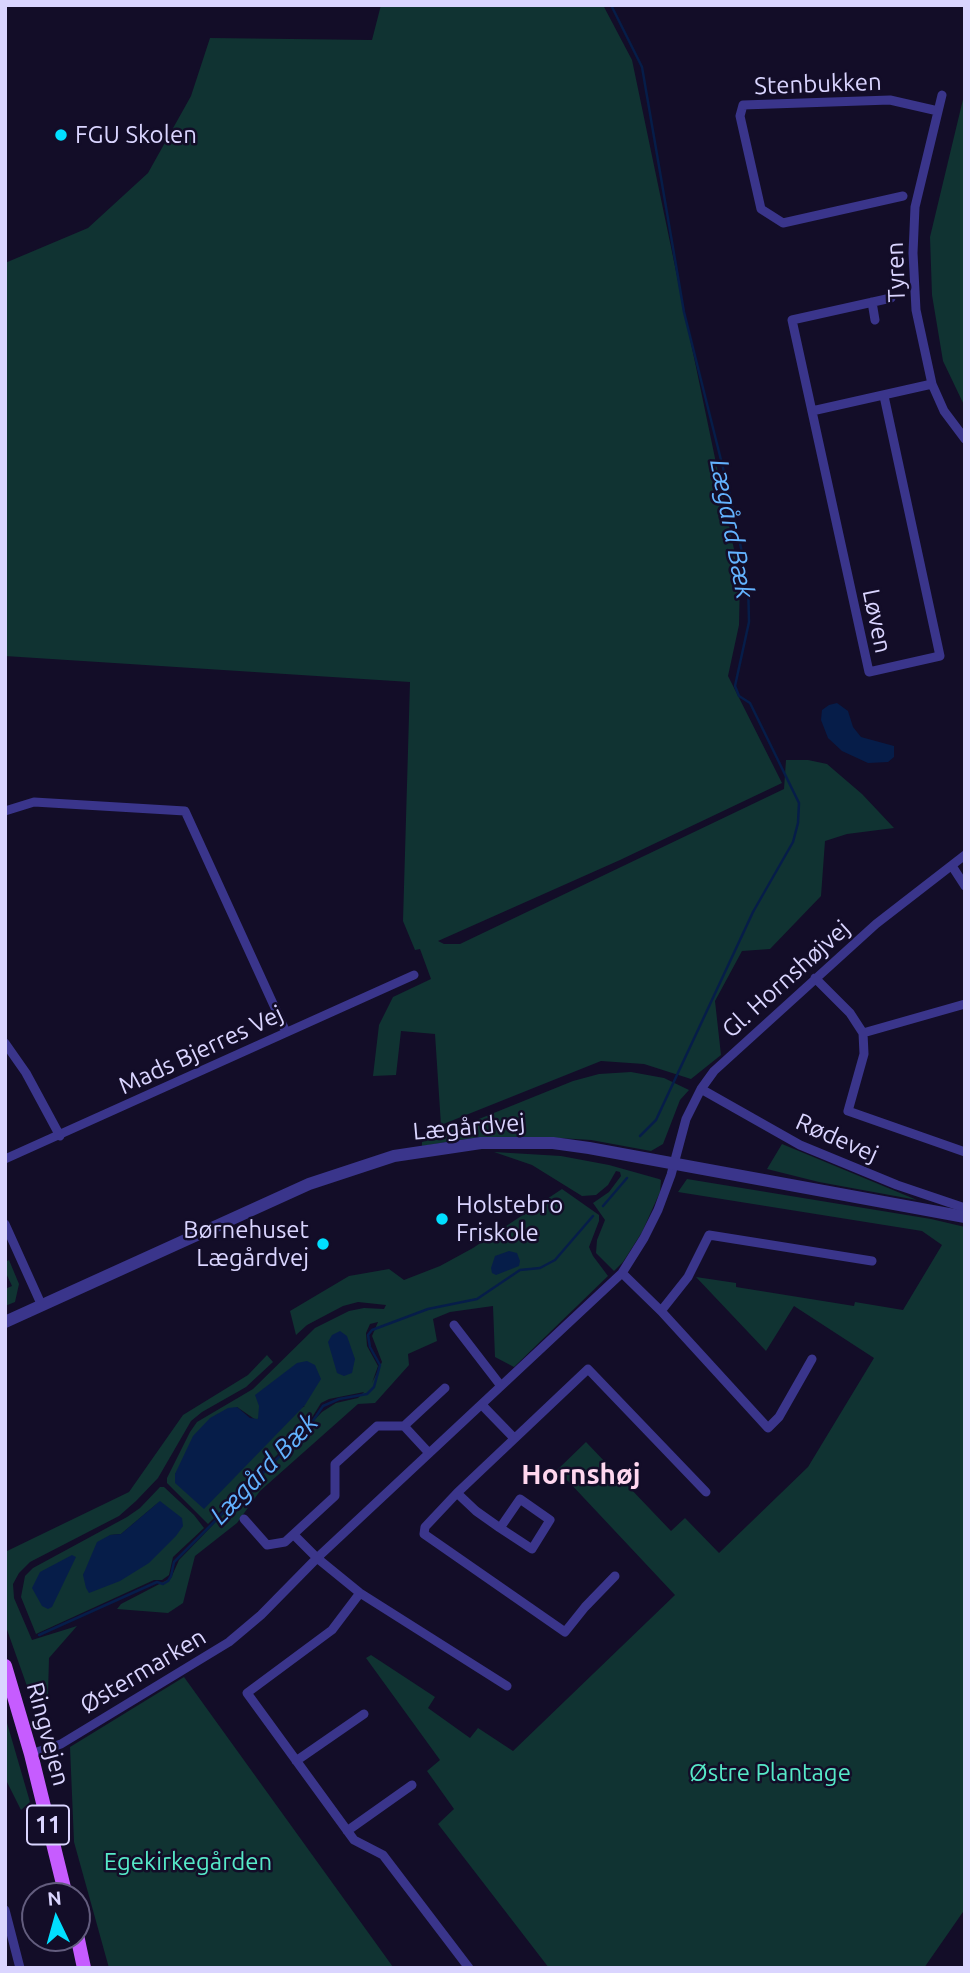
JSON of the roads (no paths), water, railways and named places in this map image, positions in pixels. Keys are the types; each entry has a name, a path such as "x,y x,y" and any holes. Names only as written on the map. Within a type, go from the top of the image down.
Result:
{"main road":[{"name":"Ringvejen","path":"5,1666 31,1754 63,1882"}],"street":[{"name":"Tyren","path":"942,95 915,207 913,253 916,310 932,384 944,411 965,439"},
{"name":"Stenbukken","path":"903,196 783,223 761,209 740,116 743,105 890,100 938,111"},
{"name":"Løven","path":"884,396 940,656 869,672 792,320 891,298"},
{"path":"872,302 875,320"},
{"path":"812,411 932,384"},
{"path":"5,811 34,802 185,811 286,1032"},
{"name":"Gl. Hornshøjvej","path":"482,1405 622,1273 658,1210 685,1119 701,1089 730,1055 876,924 965,855"},
{"path":"952,866 965,886"},
{"name":"Mads Bjerres Vej","path":"5,1159 414,975"},
{"path":"815,978 850,1013 863,1033 864,1054 848,1111 965,1152"},
{"path":"863,1033 965,1004"},
{"path":"5,1043 26,1073 60,1136"},
{"name":"Rødevej","path":"701,1089 800,1144 897,1185 965,1208"},
{"name":"Lægårdvej","path":"5,1322 309,1184 394,1156 481,1143 553,1143 965,1217"},
{"path":"5,1224 42,1306"},
{"path":"661,1311 688,1277 709,1235 872,1261"},
{"path":"622,1273 661,1311 768,1428 779,1417 812,1359"},
{"path":"454,1325 501,1386"},
{"path":"615,1576 584,1607 565,1632 424,1534 425,1527 457,1493 588,1369 706,1492"},
{"path":"244,1519 267,1545 285,1542 335,1496 335,1464 377,1426 404,1426 445,1388"},
{"path":"482,1405 514,1438"},
{"name":"Østermarken","path":"31,1754 61,1744 229,1642 482,1405"},
{"path":"404,1426 429,1453"},
{"path":"457,1493 476,1511 500,1528 531,1549 550,1520 520,1499 500,1528"},
{"path":"294,1535 360,1593 507,1686"},
{"path":"360,1593 332,1630 247,1693 354,1840 383,1855 469,1968"},
{"path":"296,1761 364,1714"},
{"path":"347,1831 412,1785"},
{"path":"5,1910 20,1968"}],"water":[{"path":"837,703 848,711 853,727 861,737 894,746 894,757 888,762 868,763 842,751 828,738 821,720 822,710"},
{"path":"509,1251 517,1253 519,1266 496,1275 492,1273 495,1256"},
{"path":"340,1331 347,1336 355,1359 352,1373 344,1376 337,1373 328,1342 332,1335"},
{"path":"307,1361 315,1365 321,1379 305,1405 204,1509 175,1483 175,1474 193,1436 210,1418 228,1408 237,1407 250,1418 258,1419 259,1406 255,1395 297,1363"},
{"path":"160,1501 182,1518 183,1526 176,1536 149,1563 120,1581 89,1593 83,1575 97,1542 110,1535 121,1534"},
{"path":"72,1555 76,1557 52,1607 48,1609 42,1606 32,1588 40,1572"}],"waterway":[{"name":"Lægård Bæk","path":"611,5 642,67 684,312 730,496 748,581 749,622 735,686 739,696 750,703 799,803 793,842 753,912 656,1120 640,1136"},
{"name":"Lægård Bæk","path":"603,1206 627,1178"},
{"name":"Lægård Bæk","path":"39,1635 157,1582 163,1584 168,1581 174,1562 308,1428 323,1406 339,1399 367,1394 374,1387 380,1365 370,1347 368,1335 372,1330 428,1309 477,1299 520,1270 540,1268 555,1260 593,1216"}],"place":[{"name":"FGU Skolen","path":"61,135"},
{"name":"Holstebro Friskole","path":"442,1219"},
{"name":"Børnehuset Lægårdvej","path":"323,1244"}],"district":[{"name":"Hornshøj","path":"581,1475"}],"park label":[{"name":"Østre Plantage","path":"770,1773"},
{"name":"Egekirkegården","path":"188,1862"}]}
